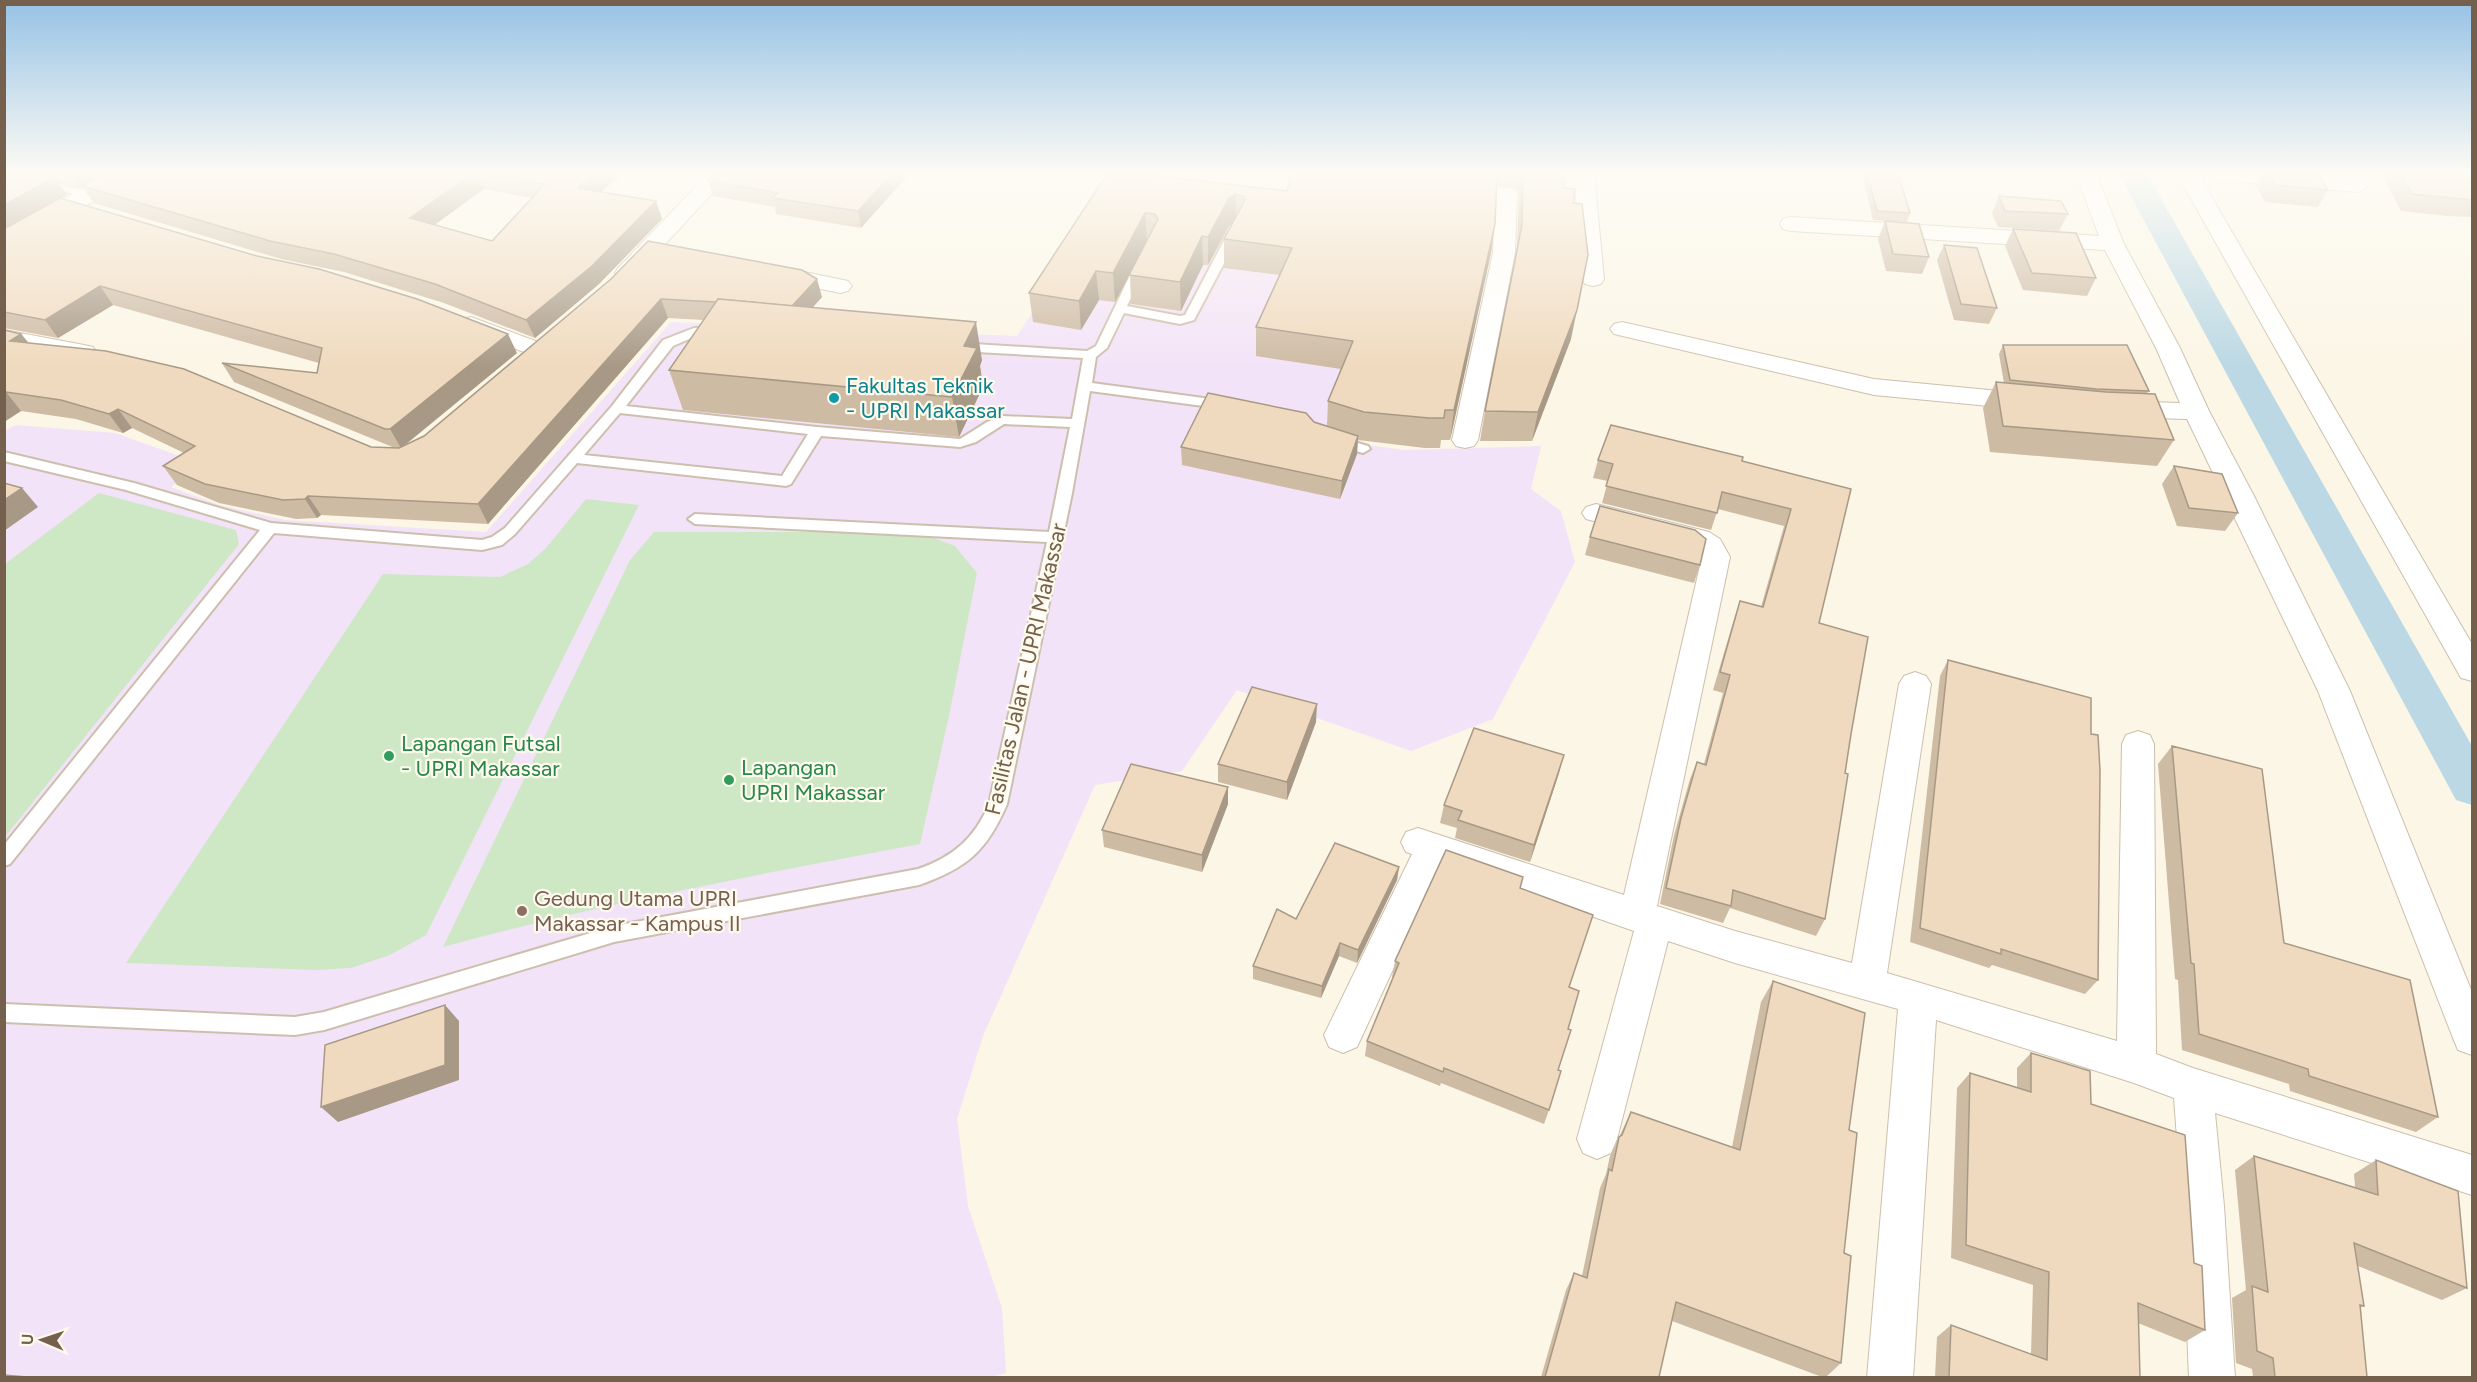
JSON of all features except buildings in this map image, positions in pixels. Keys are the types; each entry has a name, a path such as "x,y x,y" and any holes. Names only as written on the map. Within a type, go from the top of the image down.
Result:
{"street":[{"path":"609,291 659,251 668,238"},
{"path":"1465,440 1504,253 1504,238"},
{"path":"1590,238 1593,279"},
{"path":"2025,238 2114,244"},
{"path":"2112,238 2168,348 2196,411 2240,496 2334,692 2472,1038"},
{"path":"2224,238 2472,670"},
{"path":"750,268 840,286"},
{"path":"455,318 537,350"},
{"path":"1622,329 1874,387 2057,405"},
{"path":"4,336 111,358"},
{"path":"2091,408 2196,411"},
{"path":"1596,513 1699,539 1710,546 1716,557 1646,919 1597,1139"},
{"path":"1867,983 1915,684"},
{"path":"2136,1065 2138,744"},
{"path":"1342,1035 1426,844 1735,948 1918,998 2136,1065 2193,1088 2472,1174"},
{"path":"1890,1377 1918,998"},
{"path":"2193,1088 2203,1206 2212,1377"}],"lane":[{"path":"1119,308 1180,320 1190,317 1231,238"},
{"path":"947,346 1090,355 1101,348 1146,256"},
{"path":"4,456 129,486 270,528 482,544 497,541 510,531 617,409 668,343 694,332 708,330 732,332"},
{"name":"Fasilitas Jalan - UPRI Makassar","path":"4,1013 295,1026 324,1021 614,934 918,877 942,869 961,859 990,826 998,804 1065,493 1090,355"},
{"path":"1084,386 1235,406"},
{"path":"617,409 960,443 970,440 995,422 1003,420 1078,423"},
{"path":"574,458 786,482 817,430"},
{"path":"1319,435 1363,449"},
{"path":"695,519 1054,537"},
{"path":"4,859 270,528"}],"shaded area":[{"name":"Gedung Utama UPRI Makassar - Kampus II","path":"1080,238 1417,238 1365,402 1360,444 1404,450 1541,446 1531,489 1561,511 1575,562 1493,719 1411,751 1237,690 1182,771 1095,785 983,1036 957,1119 968,1206 1002,1308 1006,1373 986,1378 5,1377 4,431 16,425 115,433 202,464 171,487 219,505 285,520 486,532 671,322 1017,336"}],"green space":[{"path":"99,493 236,530 239,544 5,837 5,564"},
{"name":"Lapangan Futsal - UPRI Makassar","path":"586,499 639,505 426,935 390,955 351,968 316,970 126,963 383,574 500,577 528,564 546,548"},
{"name":"Lapangan UPRI Makassar","path":"654,532 919,532 955,546 977,573 949,716 920,844 621,903 443,947 630,560"}],"waterway":[{"path":"2169,238 2472,787"}],"place":[{"name":"Fakultas Teknik - UPRI Makassar","path":"834,398"},
{"name":"Lapangan Futsal - UPRI Makassar","path":"389,756"},
{"name":"Lapangan UPRI Makassar","path":"729,780"},
{"name":"Gedung Utama UPRI Makassar - Kampus II","path":"522,911"}]}
